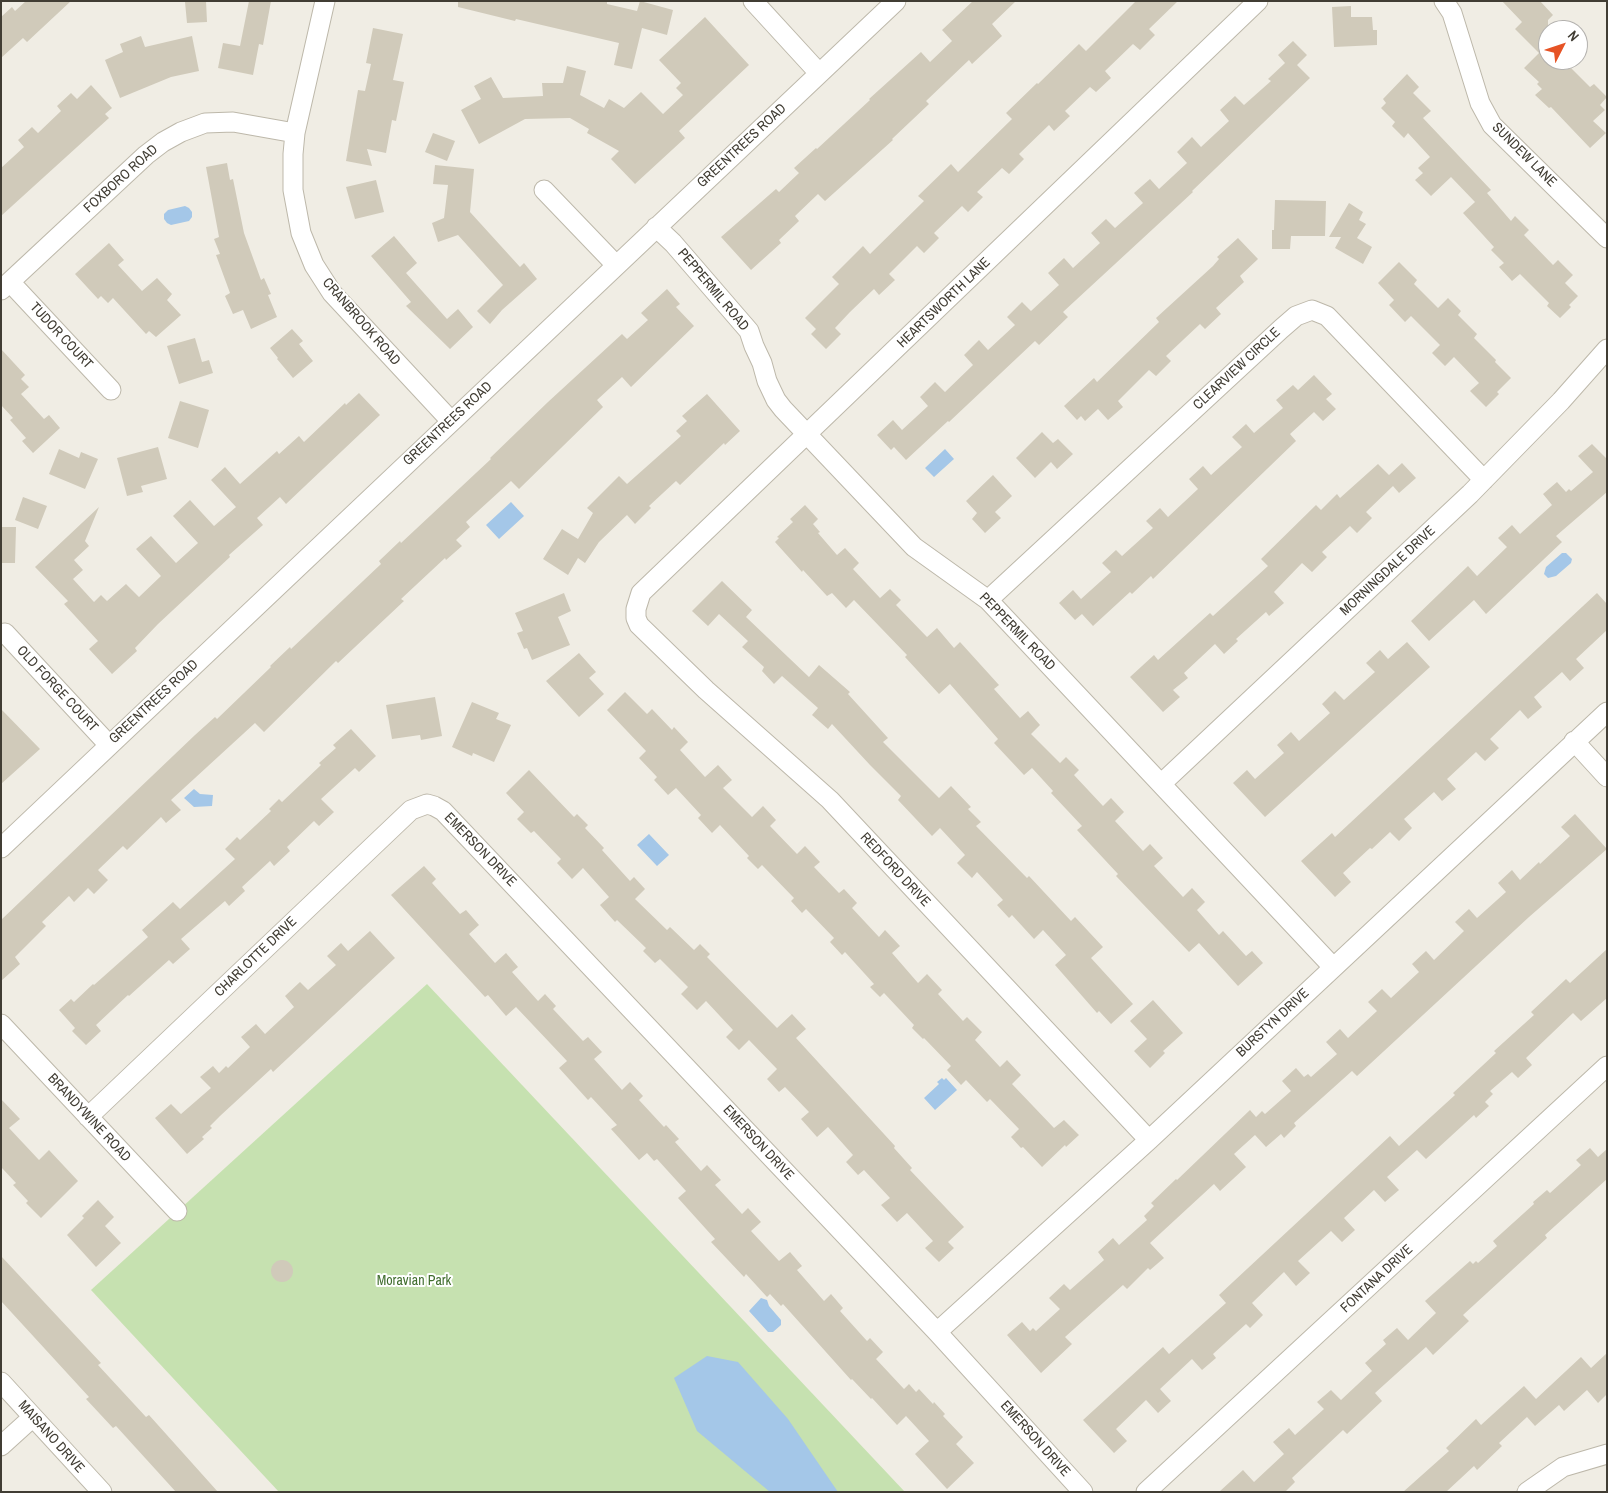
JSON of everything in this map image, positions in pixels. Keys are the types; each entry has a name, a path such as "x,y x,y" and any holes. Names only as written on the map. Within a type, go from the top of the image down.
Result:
{"street":[{"name":"CRANBROOK ROAD","path":"325,1 295,133 293,154 293,190 296,212 307,249 314,265 332,293 451,421"},
{"path":"753,1 819,73"},
{"name":"GREENTREES ROAD","path":"1,848 896,1"},
{"name":"HEARTSWORTH LANE","path":"636,609 641,593 1258,1"},
{"name":"SUNDEW LANE","path":"1444,1 1452,13 1480,103 1492,125 1607,238"},
{"name":"FOXBORO ROAD","path":"6,286 146,155 163,142 181,132 205,123 233,122 295,133"},
{"path":"544,190 616,265"},
{"name":"PEPPERMIL ROAD","path":"656,227 673,243 750,331 767,381 776,400 807,435 914,547 988,600 1333,967"},
{"name":"TUDOR COURT","path":"6,286 111,390"},
{"name":"CLEARVIEW CIRCLE","path":"988,600 1281,329 1296,316 1312,310 1327,316 1484,480"},
{"name":"MORNINGDALE DRIVE","path":"1161,784 1484,480 1561,401 1607,349"},
{"name":"REDFORD DRIVE","path":"636,609 636,618 639,625 706,690 830,800 1149,1140"},
{"name":"OLD FORGE COURT","path":"5,633 109,745"},
{"name":"BURSTYN DRIVE","path":"937,1332 1149,1140 1607,712"},
{"path":"1574,742 1607,777"},
{"name":"CHARLOTTE DRIVE","path":"88,1117 410,810 426,804"},
{"name":"EMERSON DRIVE","path":"426,804 443,811 937,1332 1083,1492"},
{"name":"BRANDYWINE ROAD","path":"1,1024 178,1211"},
{"name":"FONTANA DRIVE","path":"1146,1492 1607,1066"},
{"name":"MAISANO DRIVE","path":"1,1382 102,1492"},
{"path":"1,1446 33,1417"},
{"path":"1527,1492 1563,1467 1607,1454"}],"green space":[{"name":"Moravian Park","path":"427,984 905,1492 279,1492 91,1290"}],"water":[{"path":"185,206 192,212 192,217 189,221 171,225 167,223 164,219 164,214 168,210"},
{"path":"945,449 954,459 934,477 925,468"},
{"path":"511,502 524,516 499,539 486,525"},
{"path":"1562,553 1566,553 1572,559 1571,563 1556,576 1548,578 1544,574 1546,567"},
{"path":"194,789 200,794 213,795 212,806 194,807 184,798"},
{"path":"649,834 669,855 657,866 637,845"},
{"path":"942,1078 944,1080 946,1078 957,1090 935,1110 924,1098 939,1084 937,1082"},
{"path":"761,1298 767,1300 769,1306 781,1320 781,1325 773,1332 768,1332 749,1311"},
{"path":"707,1356 738,1362 788,1419 838,1492 770,1492 697,1431 674,1378"}],"building":[{"path":"26,1 71,1 27,42 23,38 1,58 1,17 12,7 15,11"},
{"path":"206,1 207,22 187,23 185,2"},
{"path":"249,1 271,1 263,45 259,44 253,75 218,68 223,43 240,46"},
{"path":"458,1 607,1 607,4 637,11 640,1 673,10 667,35 642,28 632,69 614,65 619,43 458,7"},
{"path":"973,1 1016,1 992,24 1002,36 972,64 969,60 926,101 929,104 893,140 825,201 818,194 795,216 799,221 779,240 781,243 751,270 721,237 776,189 779,192 799,173 794,168 921,52 930,62 952,41 942,30"},
{"path":"1136,1 1178,1 1149,29 1155,35 1140,50 1133,44 1105,71 1111,78 1096,92 1090,87 1065,111 1070,116 1054,131 1049,125 1019,154 1024,159 1009,174 1002,168 977,192 983,197 968,212 962,206 934,233 939,238 924,253 917,246 889,274 895,280 879,295 874,289 850,312 835,328 841,334 826,349 811,334 816,329 805,318 839,284 832,277 863,246 870,254 924,201 918,196 951,164 958,172 1012,119 1006,113 1037,83 1079,44 1086,51"},
{"path":"1502,1 1540,1 1553,15 1548,20 1538,20 1538,52 1515,29 1522,22"},
{"path":"1351,6 1351,17 1372,17 1373,30 1377,30 1377,45 1334,47 1332,7"},
{"path":"705,17 749,65 679,131 685,138 635,184 611,159 619,151 587,133 589,129 570,118 525,119 479,144 461,110 481,99 474,86 491,77 503,98 543,96 542,83 563,83 567,66 586,71 580,95 604,108 609,99 624,108 641,92 663,114 683,95 676,88 681,83 659,60"},
{"path":"373,28 403,34 393,80 404,82 396,121 392,120 386,153 367,149 372,166 346,161 358,90 365,91 371,64 366,63"},
{"path":"141,36 145,47 192,36 199,71 171,77 120,98 105,60 123,52 120,44"},
{"path":"1293,41 1307,55 1297,65 1310,78 1193,192 1063,312 1068,317 1039,345 1035,341 906,460 894,447 891,450 877,435 893,420 902,430 928,406 920,397 935,382 945,392 973,365 964,355 979,340 988,350 1015,325 1007,317 1022,302 1031,311 1059,285 1048,273 1064,258 1073,268 1100,243 1091,233 1106,219 1115,228 1143,203 1134,193 1150,179 1159,189 1187,163 1177,152 1192,137 1201,147 1229,121 1220,110 1235,96 1244,105 1271,81 1268,79 1285,63 1278,55"},
{"path":"1538,54 1538,70 1573,70 1590,87 1594,84 1607,97 1600,105 1605,110 1593,121 1606,133 1590,148 1551,107 1549,108 1535,95 1542,89 1537,84 1539,82 1524,68"},
{"path":"1407,74 1419,87 1413,93 1431,111 1423,118 1491,190 1487,193 1511,221 1515,216 1529,230 1524,235 1553,265 1558,260 1573,275 1565,283 1578,296 1569,305 1571,307 1560,318 1547,306 1549,303 1520,274 1512,281 1499,267 1504,263 1491,250 1494,247 1463,213 1475,202 1451,177 1431,196 1415,180 1423,173 1418,168 1430,157 1408,133 1404,138 1392,126 1395,122 1381,108 1386,103 1383,99"},
{"path":"91,85 112,108 105,114 109,118 1,216 1,168 24,147 18,140 32,127 38,133 61,111 57,106 71,93 77,99"},
{"path":"433,133 455,141 447,161 425,152"},
{"path":"227,163 230,180 233,179 244,233 261,280 264,278 271,294 268,295 277,317 251,329 243,310 233,314 225,296 230,293 216,255 220,254 214,239 219,237 206,167"},
{"path":"435,165 474,169 470,212 520,267 524,263 537,279 502,310 490,324 477,311 503,285 458,235 438,242 432,223 444,218 448,185 433,184"},
{"path":"376,180 384,212 355,219 346,187"},
{"path":"1275,200 1326,201 1325,236 1291,236 1290,249 1272,249"},
{"path":"1349,203 1363,212 1359,220 1366,224 1357,238 1372,247 1363,264 1335,248 1341,237 1329,237"},
{"path":"394,236 417,263 406,273 447,319 458,309 473,327 450,349 406,306 411,302 371,256"},
{"path":"1238,238 1258,259 1240,276 1244,282 1216,308 1221,314 1205,329 1200,324 1166,356 1171,361 1156,376 1149,370 1118,401 1123,407 1108,420 1098,409 1085,421 1081,416 1077,420 1064,406 1094,378 1097,382 1159,322 1156,318 1213,266 1219,259 1217,257"},
{"path":"109,243 124,260 118,265 142,291 157,278 172,294 167,300 181,315 156,337 149,331 146,334 113,298 108,303 101,296 98,299 75,274"},
{"path":"1399,262 1417,280 1414,284 1438,308 1448,298 1461,311 1458,315 1477,334 1474,338 1511,378 1486,407 1470,391 1479,383 1454,357 1445,366 1432,353 1440,345 1411,316 1405,322 1389,305 1394,300 1378,283"},
{"path":"667,289 680,304 676,307 694,326 631,387 622,377 597,400 603,407 519,489 511,481 466,522 470,527 456,540 462,546 446,560 445,558 401,599 404,601 338,663 336,661 264,732 255,723 171,800 181,810 166,823 161,817 127,850 123,846 98,870 108,880 94,894 88,888 74,902 69,896 42,922 46,926 15,957 20,964 1,981 1,920 195,735 215,717 217,719 290,647 291,649 381,564 379,561 400,541 401,543 491,459 548,402 622,334 627,339 648,320 641,313"},
{"path":"292,329 303,341 299,344 313,361 293,378 270,348"},
{"path":"195,338 202,362 209,360 213,373 179,384 167,346"},
{"path":"1,349 25,375 21,379 29,387 21,394 44,419 49,415 60,428 33,453 22,441 26,438 10,420 13,418 1,405"},
{"path":"1314,375 1332,394 1326,399 1336,409 1323,421 1314,412 1290,434 1296,441 1153,579 1151,576 1132,594 1130,592 1093,626 1082,614 1075,620 1059,603 1073,590 1081,599 1111,572 1102,563 1116,550 1122,556 1153,528 1146,521 1160,508 1168,517 1198,489 1189,479 1203,466 1211,475 1242,447 1232,437 1246,424 1254,433 1283,408 1276,400 1293,385 1298,390"},
{"path":"359,393 380,415 286,504 280,497 257,518 263,525 158,624 135,648 137,651 112,674 89,649 98,641 64,604 68,601 35,567 99,507 85,541 89,546 74,560 83,570 73,579 94,602 101,595 107,601 126,584 139,597 161,576 136,549 151,536 176,563 198,543 173,516 190,500 214,526 236,507 211,480 225,467 240,484 277,451 279,454 299,436 304,442 345,403 346,405"},
{"path":"707,394 740,431 725,445 724,443 680,485 676,481 649,506 651,508 635,524 627,515 599,542 585,563 578,558 568,575 543,559 562,529 578,539 593,513 587,508 619,476 627,484 681,436 676,431 687,421 682,416"},
{"path":"180,401 209,410 198,448 168,438"},
{"path":"1042,432 1053,443 1058,439 1073,454 1057,469 1051,462 1035,478 1016,458"},
{"path":"1592,444 1607,459 1607,492 1556,536 1562,542 1486,614 1474,600 1429,641 1411,621 1468,566 1477,576 1507,547 1498,538 1512,525 1520,534 1552,505 1543,494 1557,482 1566,492 1569,489 1571,491 1593,472 1578,456"},
{"path":"158,447 167,479 141,486 143,492 127,496 117,458"},
{"path":"59,449 79,458 81,452 98,459 85,489 49,474"},
{"path":"1402,463 1416,478 1399,493 1393,486 1366,512 1372,518 1357,533 1350,526 1322,552 1327,557 1312,572 1302,563 1274,592 1284,603 1269,616 1266,612 1236,639 1238,641 1224,654 1215,644 1184,673 1188,678 1173,690 1180,697 1163,712 1130,677 1154,655 1158,660 1210,613 1213,616 1268,566 1261,559 1316,505 1321,510 1337,494 1340,498 1378,464 1389,475"},
{"path":"993,475 1012,496 995,512 1001,518 985,533 972,519 977,513 966,501"},
{"path":"23,497 47,506 38,529 15,520"},
{"path":"805,505 818,519 813,524 820,532 818,533 837,555 845,548 859,563 853,569 880,598 890,589 901,600 896,605 927,637 937,628 954,648 960,642 999,685 994,689 1020,718 1028,711 1040,725 1031,734 1060,763 1066,757 1079,770 1074,775 1103,806 1111,798 1124,812 1115,821 1143,851 1150,844 1163,858 1154,866 1183,897 1192,888 1205,902 1197,910 1219,935 1223,931 1246,956 1252,951 1263,963 1238,986 1199,943 1189,952 1116,876 1118,874 1077,830 1082,826 1051,793 1053,791 1032,768 1024,775 994,743 998,739 950,684 939,694 905,657 907,655 854,600 846,608 832,593 827,596 803,570 802,572 775,542 779,538 777,537 793,522 790,519"},
{"path":"1,527 16,527 15,563 1,563"},
{"path":"722,581 752,610 746,617 809,677 819,665 850,692 848,694 888,738 883,742 939,798 951,786 971,807 968,809 981,822 976,826 1027,878 1029,876 1071,921 1075,917 1103,947 1091,958 1133,1004 1111,1024 1099,1011 1097,1013 1055,965 1066,955 1043,930 1034,939 1012,915 1009,918 997,905 1003,900 977,872 972,878 957,863 965,855 940,828 932,836 898,800 901,796 832,724 828,729 812,715 818,708 782,676 774,684 762,671 764,667 742,647 748,641 719,614 708,626 692,611"},
{"path":"564,593 571,611 558,617 570,645 532,660 527,648 524,649 517,633 523,631 515,613"},
{"path":"1597,593 1607,604 1607,630 1576,659 1584,668 1570,681 1562,672 1534,697 1542,707 1528,719 1520,710 1490,739 1499,748 1485,761 1476,752 1447,779 1456,789 1442,801 1434,792 1404,819 1412,828 1399,841 1390,832 1372,849 1370,848 1343,873 1351,882 1335,897 1301,861 1332,833 1335,837"},
{"path":"1407,642 1430,667 1265,817 1233,783 1247,770 1255,779 1284,753 1277,745 1291,732 1299,741 1330,713 1322,704 1335,691 1344,700 1375,672 1366,663 1380,650 1388,659"},
{"path":"579,653 596,672 589,678 604,694 579,717 546,681"},
{"path":"625,692 647,714 652,709 672,730 674,727 688,742 680,750 705,777 718,765 732,780 723,788 752,817 763,806 776,820 770,826 797,854 805,846 820,862 814,867 839,893 844,889 857,903 852,908 879,937 885,930 900,946 892,953 918,983 927,974 942,990 938,994 963,1021 967,1017 982,1032 975,1040 1000,1067 1007,1060 1021,1075 1012,1084 1054,1128 1064,1120 1079,1135 1066,1147 1065,1145 1042,1167 1023,1147 1021,1148 1011,1137 1019,1129 990,1099 987,1102 966,1080 961,1085 947,1070 951,1066 912,1028 914,1025 884,993 880,997 870,987 874,984 845,952 842,955 830,942 834,938 806,909 802,913 791,901 794,898 762,865 758,869 747,858 749,856 720,825 712,833 698,818 701,815 676,788 668,795 654,780 657,777 639,758 646,751 607,710"},
{"path":"435,697 442,736 421,740 420,735 392,739 386,705"},
{"path":"472,702 499,713 496,719 511,725 494,762 473,753 472,756 452,747"},
{"path":"1,709 40,749 1,784"},
{"path":"351,729 376,756 359,772 355,768 321,799 334,812 319,826 314,821 287,847 290,851 274,866 270,861 242,887 245,891 229,906 225,901 181,939 190,949 173,964 169,960 128,995 96,1025 101,1031 86,1045 72,1031 75,1028 59,1010 71,999 74,1002 148,937 142,930 173,902 180,909 235,859 225,849 237,837 240,840 271,811 269,809 279,799 282,802 321,765 319,763 336,748 333,745"},
{"path":"529,770 574,817 577,814 588,825 585,828 604,848 602,850 630,881 634,877 645,889 635,899 667,930 670,927 694,950 700,944 710,954 707,957 777,1028 792,1014 806,1029 796,1038 895,1146 894,1148 912,1168 910,1170 964,1227 948,1242 954,1248 939,1262 925,1248 933,1241 907,1213 897,1222 881,1205 890,1198 864,1170 858,1175 846,1162 853,1155 828,1127 817,1137 801,1119 809,1112 785,1087 779,1092 767,1079 777,1069 749,1040 739,1050 726,1037 733,1030 706,1001 697,1010 681,994 688,987 660,959 655,963 643,951 646,948 617,920 615,922 600,905 609,897 583,868 572,879 557,863 561,859 534,831 531,833 517,819 524,812 506,793"},
{"path":"1575,814 1607,849 1529,917 1357,1076 1352,1071 1294,1123 1296,1126 1284,1138 1281,1134 1266,1147 1255,1135 1234,1154 1246,1167 1220,1191 1214,1184 1150,1243 1164,1258 1150,1270 1148,1268 1127,1289 1123,1285 1065,1337 1072,1344 1041,1373 1007,1335 1022,1322 1030,1331 1033,1328 1036,1331 1060,1309 1049,1298 1064,1284 1070,1290 1104,1260 1098,1252 1113,1238 1119,1245 1147,1220 1144,1216 1154,1206 1151,1203 1250,1110 1256,1117 1262,1111 1265,1114 1291,1091 1282,1081 1296,1068 1304,1077 1308,1074 1311,1077 1337,1054 1326,1042 1340,1029 1348,1038 1377,1011 1368,1002 1382,989 1391,998 1419,972 1412,964 1426,951 1434,960 1464,931 1455,922 1469,909 1477,918 1506,892 1498,883 1512,870 1520,880 1539,862 1540,864 1570,836 1561,827"},
{"path":"424,866 436,879 432,883 460,914 466,910 479,925 469,934 495,963 506,953 518,967 512,972 538,1001 545,994 556,1006 553,1009 583,1041 588,1037 602,1052 594,1059 622,1090 630,1082 643,1096 639,1100 664,1127 666,1125 679,1139 675,1142 701,1171 707,1165 721,1180 715,1185 742,1214 748,1208 761,1222 751,1231 779,1261 790,1252 802,1266 797,1270 824,1301 831,1294 843,1308 840,1311 867,1341 870,1338 883,1352 876,1359 904,1389 909,1384 916,1392 919,1389 945,1414 943,1416 963,1437 956,1444 974,1463 947,1489 915,1454 929,1441 906,1416 897,1425 872,1398 851,1380 783,1304 781,1306 770,1294 767,1297 746,1274 744,1277 711,1242 715,1239 678,1198 686,1191 657,1159 654,1161 647,1153 639,1160 611,1129 617,1125 591,1097 588,1100 559,1068 567,1061 516,1007 506,1016 488,995 485,997 391,895"},
{"path":"370,931 395,958 273,1072 271,1069 220,1116 210,1126 212,1128 202,1137 204,1139 187,1154 155,1118 171,1104 181,1114 211,1088 200,1077 213,1066 219,1073 226,1066 228,1068 250,1047 241,1037 256,1024 265,1034 294,1007 285,996 300,982 308,990 336,965 327,956 341,943 348,951"},
{"path":"1607,949 1607,998 1581,1021 1573,1013 1526,1058 1532,1065 1518,1078 1512,1072 1490,1091 1493,1094 1485,1102 1489,1106 1476,1118 1474,1115 1426,1159 1417,1150 1387,1177 1399,1190 1385,1202 1374,1190 1344,1218 1355,1230 1342,1242 1331,1231 1298,1261 1310,1273 1296,1286 1284,1272 1252,1303 1263,1315 1250,1328 1246,1324 1213,1354 1216,1358 1202,1370 1192,1359 1160,1389 1171,1401 1158,1413 1146,1400 1116,1429 1127,1441 1114,1453 1083,1420 1163,1347 1169,1354 1226,1303 1219,1295 1390,1136 1399,1146 1455,1095 1453,1093 1496,1053 1494,1051 1534,1015 1531,1012 1566,979 1570,983"},
{"path":"1153,1000 1183,1033 1163,1051 1165,1053 1150,1068 1134,1051 1147,1039 1130,1021"},
{"path":"1,1099 20,1119 9,1128 39,1160 49,1150 78,1181 41,1218 26,1203 28,1201 13,1185 16,1183 1,1167"},
{"path":"1590,1148 1598,1157 1607,1149 1607,1179 1545,1235 1547,1238 1463,1315 1469,1321 1433,1355 1426,1347 1375,1393 1382,1401 1347,1434 1343,1430 1292,1478 1295,1482 1285,1492 1219,1492 1243,1470 1254,1482 1284,1454 1273,1442 1289,1428 1295,1435 1324,1409 1317,1402 1331,1390 1341,1400 1372,1371 1365,1363 1386,1344 1383,1340 1397,1328 1408,1340 1436,1313 1425,1301 1470,1261 1473,1264 1476,1261 1478,1263 1497,1246 1493,1241 1534,1204 1533,1202 1547,1190 1550,1193 1581,1165 1576,1160"},
{"path":"98,1200 114,1217 105,1226 121,1243 96,1267 67,1235"},
{"path":"1,1256 101,1363 98,1365 146,1417 149,1415 218,1492 176,1492 116,1426 113,1428 86,1399 89,1397 1,1301"},
{"path":"282,1260 292,1267 293,1271 286,1281 282,1282 272,1275 271,1271 278,1261"},
{"path":"1607,1353 1607,1394 1598,1403 1587,1390 1564,1411 1559,1405 1535,1426 1527,1417 1499,1443 1502,1446 1477,1470 1474,1466 1446,1492 1403,1492 1449,1451 1446,1448 1476,1419 1481,1425 1524,1386 1536,1399 1581,1357 1591,1368"}]}
